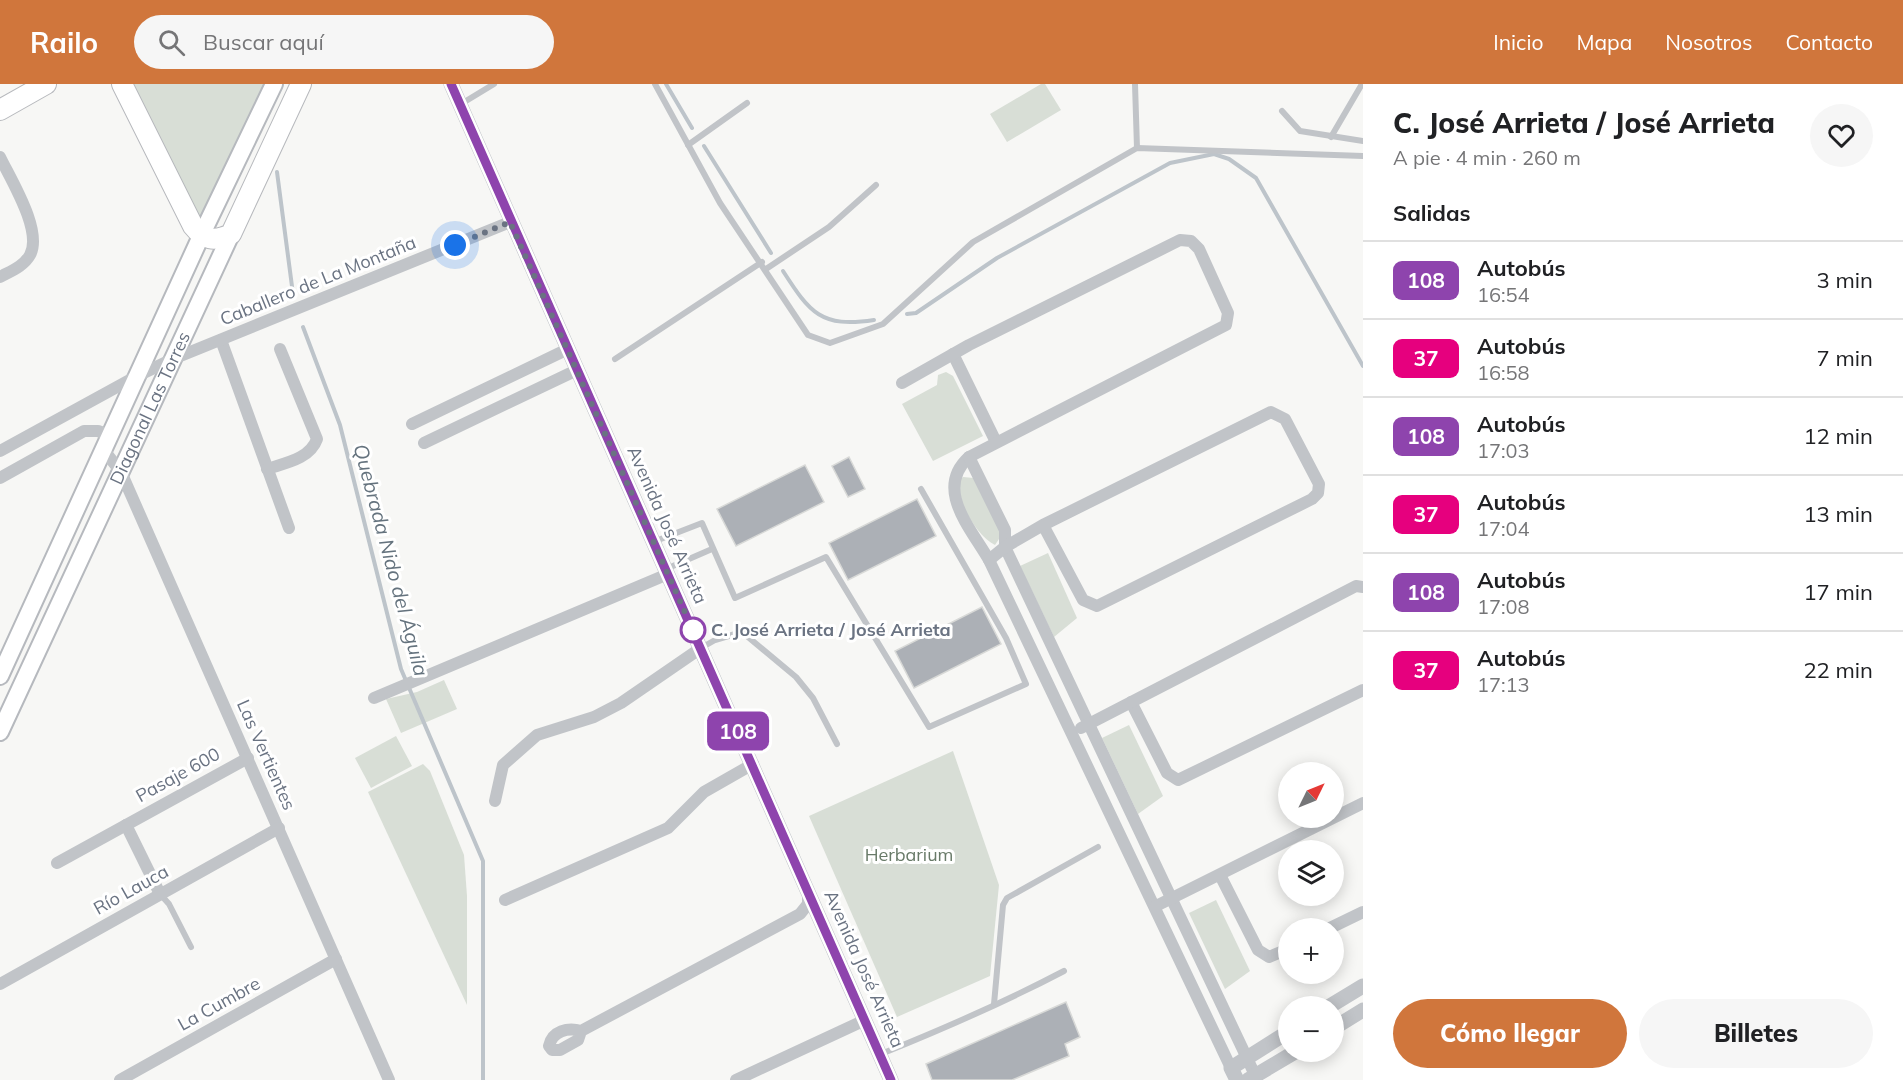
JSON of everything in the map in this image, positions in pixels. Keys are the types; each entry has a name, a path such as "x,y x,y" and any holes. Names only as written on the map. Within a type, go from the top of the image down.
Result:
{"main road":[{"path":"0,110 46,84"},
{"path":"122,84 193,226 201,236 217,240 231,234"},
{"name":"Diagonal Las Torres","path":"0,676 201,236 274,84"},
{"name":"Diagonal Las Torres","path":"0,732 302,84"}],"street":[{"name":"Avenida José Arrieta","path":"451,84 891,1080"},
{"path":"0,157 29,219 34,246 25,262 0,277"},
{"name":"Caballero de La Montaña","path":"0,451 137,376 173,359 510,222"},
{"path":"902,383 953,354 1180,240 1191,241 1199,249 1228,313 1226,326 969,457 955,472 952,483 955,499 989,560 1156,906 1234,1074 1246,1059 1278,1038"},
{"path":"221,340 289,528"},
{"path":"267,469 306,454 314,448 316,439 280,349"},
{"path":"412,424 568,349"},
{"path":"953,354 996,442"},
{"path":"424,443 577,370"},
{"path":"989,560 1005,547 1042,525 1270,412 1285,419 1318,484 1318,493 1312,499 1097,606 1083,600 1042,525"},
{"path":"0,478 84,430 98,431 106,442"},
{"name":"Las Vertientes","path":"106,442 389,1080"},
{"path":"969,457 1005,530 1005,547 1087,724 1173,897 1246,1059 1251,1078 1278,1062"},
{"path":"374,698 667,572"},
{"path":"1073,734 1087,724 1356,586 1363,587"},
{"path":"495,801 503,765 537,735 594,717 621,703 701,648"},
{"path":"1131,702 1167,772 1178,780 1363,690"},
{"name":"Pasaje 600","path":"57,863 248,758"},
{"path":"505,900 668,828 704,792 753,764"},
{"path":"1156,906 1363,803"},
{"name":"Pasaje 600","path":"126,825 160,894"},
{"name":"Río Lauca","path":"0,984 279,828"},
{"path":"1220,874 1258,950 1263,955 1278,954"},
{"path":"581,1030 800,914 808,904 808,889"},
{"path":"1344,921 1363,912"},
{"path":"800,914 812,915 825,928"},
{"name":"La Cumbre","path":"120,1080 336,959"},
{"path":"1344,998 1363,986"},
{"path":"1344,1022 1363,1010"},
{"path":"736,1080 865,1020"}],"lane":[{"path":"460,104 494,84"},
{"path":"655,84 720,203 762,262 808,335 830,343 883,324 974,242 1137,148 1363,156"},
{"path":"1135,84 1138,120 1137,148"},
{"path":"1331,137 1362,84"},
{"path":"688,145 747,103"},
{"path":"1282,111 1300,131 1363,141"},
{"path":"766,269 829,227 876,185"},
{"path":"615,358 762,262"},
{"path":"653,542 702,523 735,598 826,557 929,727 1026,684 1006,638 921,489"},
{"path":"667,572 712,549"},
{"path":"701,648 715,640 742,632 796,676 813,698 837,744"},
{"path":"994,1004 1003,905 1007,898 1098,847"},
{"path":"160,894 191,946"},
{"path":"880,1054 1008,1000 1064,971"}],"green space":[{"path":"127,84 266,84 198,230"},
{"path":"1041,84 1045,84 1061,110 1007,142 990,114"},
{"path":"946,372 953,376 983,436 933,461 902,404 937,385 938,375"},
{"path":"963,477 974,478 1000,527 1001,536 995,545 976,528 965,510 956,485"},
{"path":"1048,553 1077,618 1054,637 1020,566"},
{"path":"444,680 457,709 401,733 386,699 417,692"},
{"path":"1129,725 1163,796 1138,814 1102,738"},
{"path":"396,736 412,766 371,788 355,758"},
{"name":"Herbarium","path":"953,751 999,885 990,976 897,1017 809,816"},
{"path":"423,764 430,771 464,855 467,896 467,1005 368,792"},
{"path":"1216,900 1250,971 1225,989 1189,913"}],"building":[{"path":"849,457 865,489 848,497 832,466"},
{"path":"805,465 824,502 736,546 717,509"},
{"path":"917,499 936,536 848,580 829,543"},
{"path":"982,607 1001,644 914,688 895,651"},
{"path":"1066,1002 1080,1037 1065,1044 1069,1056 1012,1080 932,1080 926,1064"}],"waterway":[{"path":"666,84 692,128"},
{"path":"704,146 771,253"},
{"path":"907,314 916,313 997,258 1170,163 1214,154 1229,159 1256,178 1363,366"},
{"name":"Quebrada Nido del Águila","path":"277,172 293,294"},
{"path":"783,271 801,298 819,314 841,322 874,320"},
{"name":"Quebrada Nido del Águila","path":"303,327 340,425 401,669 483,861 483,1080"}],"bus line":[{"name":"108","path":"451,84 891,1080"}],"place":[{"name":"C. José Arrieta / José Arrieta","path":"693,630"}],"route":[{"path":"455,245 510,222 693,630"}]}
